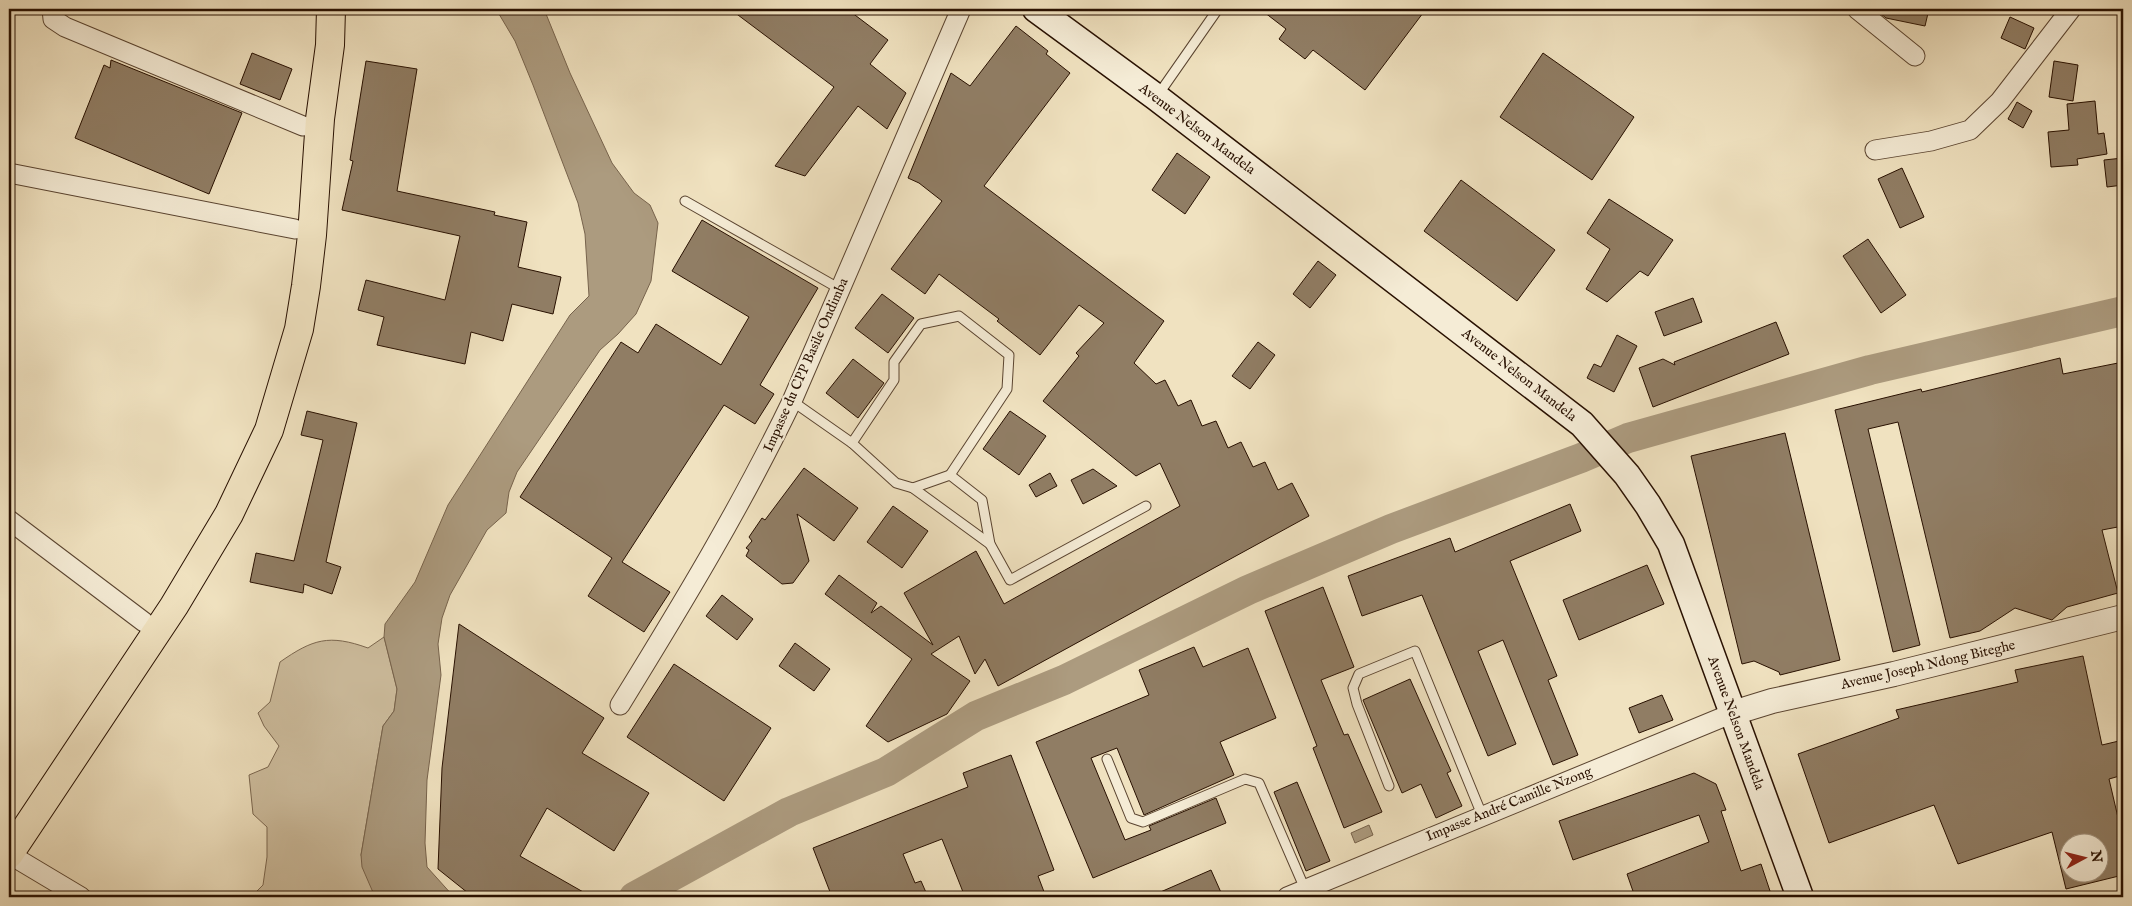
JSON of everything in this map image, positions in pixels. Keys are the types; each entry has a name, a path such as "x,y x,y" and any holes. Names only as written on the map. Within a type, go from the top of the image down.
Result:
{"main road":[{"path":"11,841 213,509 244,448 276,358 286,308 295,230 303,126 315,38 331,9"},
{"path":"11,841 174,606 229,514 269,430 296,338 306,286 312,235 320,119 330,45 331,9"},
{"name":"Avenue Nelson Mandela","path":"1036,9 1156,97 1582,424 1627,475 1672,544 1800,897"}],"street":[{"path":"52,9 53,19 65,27 303,126"},
{"name":"Impasse du CPP Basile Ondimba","path":"620,705 713,552 762,464 792,401 960,9"},
{"path":"1857,9 1915,56"},
{"path":"1875,150 1931,141 1970,130 2000,101 2071,9"},
{"path":"9,173 295,230"},
{"path":"9,520 144,622"},
{"name":"Avenue Joseph Ndong Biteghe","path":"1733,713 1772,701 1894,674 2123,617"},
{"name":"Impasse André Camille Nzong","path":"1287,897 1733,713"},
{"path":"11,841 81,897"}],"lane":[{"path":"1156,97 1218,9"},
{"path":"685,201 840,290"},
{"path":"852,444 894,380 894,362 921,324 959,316 1009,355 1007,389 950,475 913,488"},
{"path":"792,401 852,444 896,483 913,488 990,544"},
{"path":"950,475 982,500 990,544 1010,580 1146,506"},
{"path":"1389,786 1357,704 1353,688 1359,674 1414,651 1482,815"},
{"path":"1107,759 1131,818 1143,822 1245,779 1259,783 1304,889"}],"shaded area":[{"path":"496,9 544,9 570,73 612,163 634,193 650,205 658,223 651,281 636,314 600,350 517,472 509,492 506,513 487,530 450,595 442,618 438,644 441,675 427,780 425,843 427,867 454,897 375,897 362,867 361,855 383,726 394,711 397,689 384,637 385,624 415,582 448,505 570,315 589,296 585,234 578,203 515,41"},
{"path":"384,637 397,689 394,711 383,726 361,855 375,897 251,897 263,885 267,857 267,827 253,814 249,775 268,767 279,746 264,726 258,713 270,702 280,662 302,648 322,641 342,641 368,648"},
{"path":"1369,825 1373,835 1355,843 1351,833"}],"building":[{"path":"730,9 847,9 888,40 870,64 906,93 887,129 858,106 805,176 775,166 834,87"},
{"path":"1260,9 1426,9 1365,90 1313,50 1305,59 1279,39 1286,29"},
{"path":"1875,9 1929,9 1925,26 1886,18"},
{"path":"2010,17 2034,28 2025,49 2001,38"},
{"path":"1016,26 1048,51 1046,54 1070,73 984,186 1164,321 1134,363 1156,384 1165,380 1178,406 1191,400 1202,426 1216,421 1228,448 1241,442 1253,467 1265,462 1278,490 1292,483 1309,516 998,686 985,659 975,674 959,636 931,654 970,681 947,714 888,742 866,726 912,659 825,594 839,575 877,603 871,613 881,606 933,645 904,593 976,551 1004,604 1180,506 1160,463 1136,476 1043,401 1079,356 1076,353 1104,323 1079,305 1040,355 997,321 999,319 939,274 925,294 891,269 942,201 919,183 908,178 951,73 970,86"},
{"path":"252,53 292,69 280,100 240,84"},
{"path":"1543,53 1634,117 1592,180 1500,117"},
{"path":"111,60 242,113 209,194 75,138 104,65 110,68"},
{"path":"366,61 417,69 397,191 495,212 494,215 527,222 518,267 561,277 553,314 512,304 503,341 471,332 465,364 377,345 384,317 358,310 366,280 445,300 460,236 342,210 353,161 350,160"},
{"path":"2054,61 2078,65 2073,101 2049,97"},
{"path":"2095,101 2098,134 2104,133 2107,154 2077,159 2078,165 2051,167 2048,132 2069,130 2067,104"},
{"path":"2017,102 2032,111 2023,128 2008,119"},
{"path":"1177,153 1210,177 1185,214 1152,190"},
{"path":"2123,158 2123,185 2107,187 2104,160"},
{"path":"1902,168 1924,217 1900,228 1878,179"},
{"path":"1461,180 1555,250 1517,301 1424,231"},
{"path":"1609,199 1673,240 1648,276 1640,271 1607,302 1586,289 1610,249 1587,233"},
{"path":"702,220 818,288 760,385 774,394 755,424 724,405 622,562 670,592 644,632 588,596 612,558 520,497 621,342 638,353 656,324 721,365 749,317 672,271"},
{"path":"1868,239 1906,295 1881,313 1843,256"},
{"path":"1318,261 1336,275 1310,308 1293,294"},
{"path":"882,294 914,318 888,353 855,328"},
{"path":"1693,298 1702,322 1664,336 1655,312"},
{"path":"1776,322 1789,354 1653,407 1639,368 1663,359 1675,365 1674,362"},
{"path":"1617,335 1637,346 1614,392 1587,378 1594,364 1601,367"},
{"path":"1258,342 1275,355 1250,389 1232,376"},
{"path":"2060,358 2063,374 2123,362 2123,526 2102,530 2118,593 2067,607 2052,620 2015,608 1980,631 1950,638 1898,422 1868,429 1920,645 1893,652 1835,410 1921,389 1922,392"},
{"path":"853,359 884,383 858,418 826,393"},
{"path":"307,411 357,423 326,562 341,567 332,594 304,584 303,593 250,582 256,553 294,561 323,440 301,435"},
{"path":"1010,411 1046,436 1019,475 983,449"},
{"path":"1785,433 1840,660 1780,675 1779,672 1754,661 1742,664 1691,456"},
{"path":"804,468 858,508 834,541 797,514 809,561 793,583 782,584 746,556 749,550 746,548 752,541 749,537 762,518 765,520"},
{"path":"1093,469 1117,486 1083,504 1071,480"},
{"path":"1050,473 1057,486 1036,497 1029,485"},
{"path":"1570,504 1581,531 1510,561 1557,676 1548,680 1578,755 1553,765 1503,640 1478,651 1516,744 1488,756 1422,595 1362,616 1348,576 1450,538 1455,552"},
{"path":"893,506 928,531 902,568 867,542"},
{"path":"1647,565 1664,604 1579,640 1563,600"},
{"path":"1323,587 1354,667 1321,680 1344,735 1348,734 1382,812 1344,828 1313,748 1317,746 1265,611"},
{"path":"722,595 753,619 737,640 706,616"},
{"path":"459,624 604,718 582,753 649,793 614,851 547,808 520,856 592,897 473,897 438,869 442,768"},
{"path":"795,643 830,669 814,691 779,666"},
{"path":"1194,647 1203,667 1248,648 1276,718 1220,742 1234,775 1144,815 1117,748 1091,758 1125,840 1151,830 1149,826 1216,798 1226,823 1093,878 1036,742 1149,695 1139,670"},
{"path":"2083,656 2102,745 2123,740 2123,775 2109,779 2123,839 2123,875 2110,878 2110,834 2060,834 2060,865 2052,832 1958,864 1934,805 1829,843 1798,754 1899,718 1896,710 2018,682 2015,670"},
{"path":"674,664 771,728 724,801 627,737"},
{"path":"1410,679 1451,771 1447,773 1462,806 1436,818 1421,784 1402,793 1363,700"},
{"path":"1662,695 1673,720 1639,733 1629,708"},
{"path":"1011,755 1054,870 1038,876 1046,897 965,897 942,839 903,854 915,883 921,881 928,897 832,897 813,848 968,787 963,773"},
{"path":"1694,773 1716,784 1726,810 1721,811 1741,871 1761,864 1772,897 1635,897 1627,874 1709,842 1699,815 1573,860 1559,821"},
{"path":"1297,782 1330,861 1306,871 1274,792"},
{"path":"1211,870 1223,897 1149,897"},
{"path":"2065,884 2086,884 2066,889"}],"waterway":[{"path":"634,897 789,812 886,772 976,716 1064,680 1248,590 1391,529 1581,458 1628,438 1870,370 2123,311"}]}
